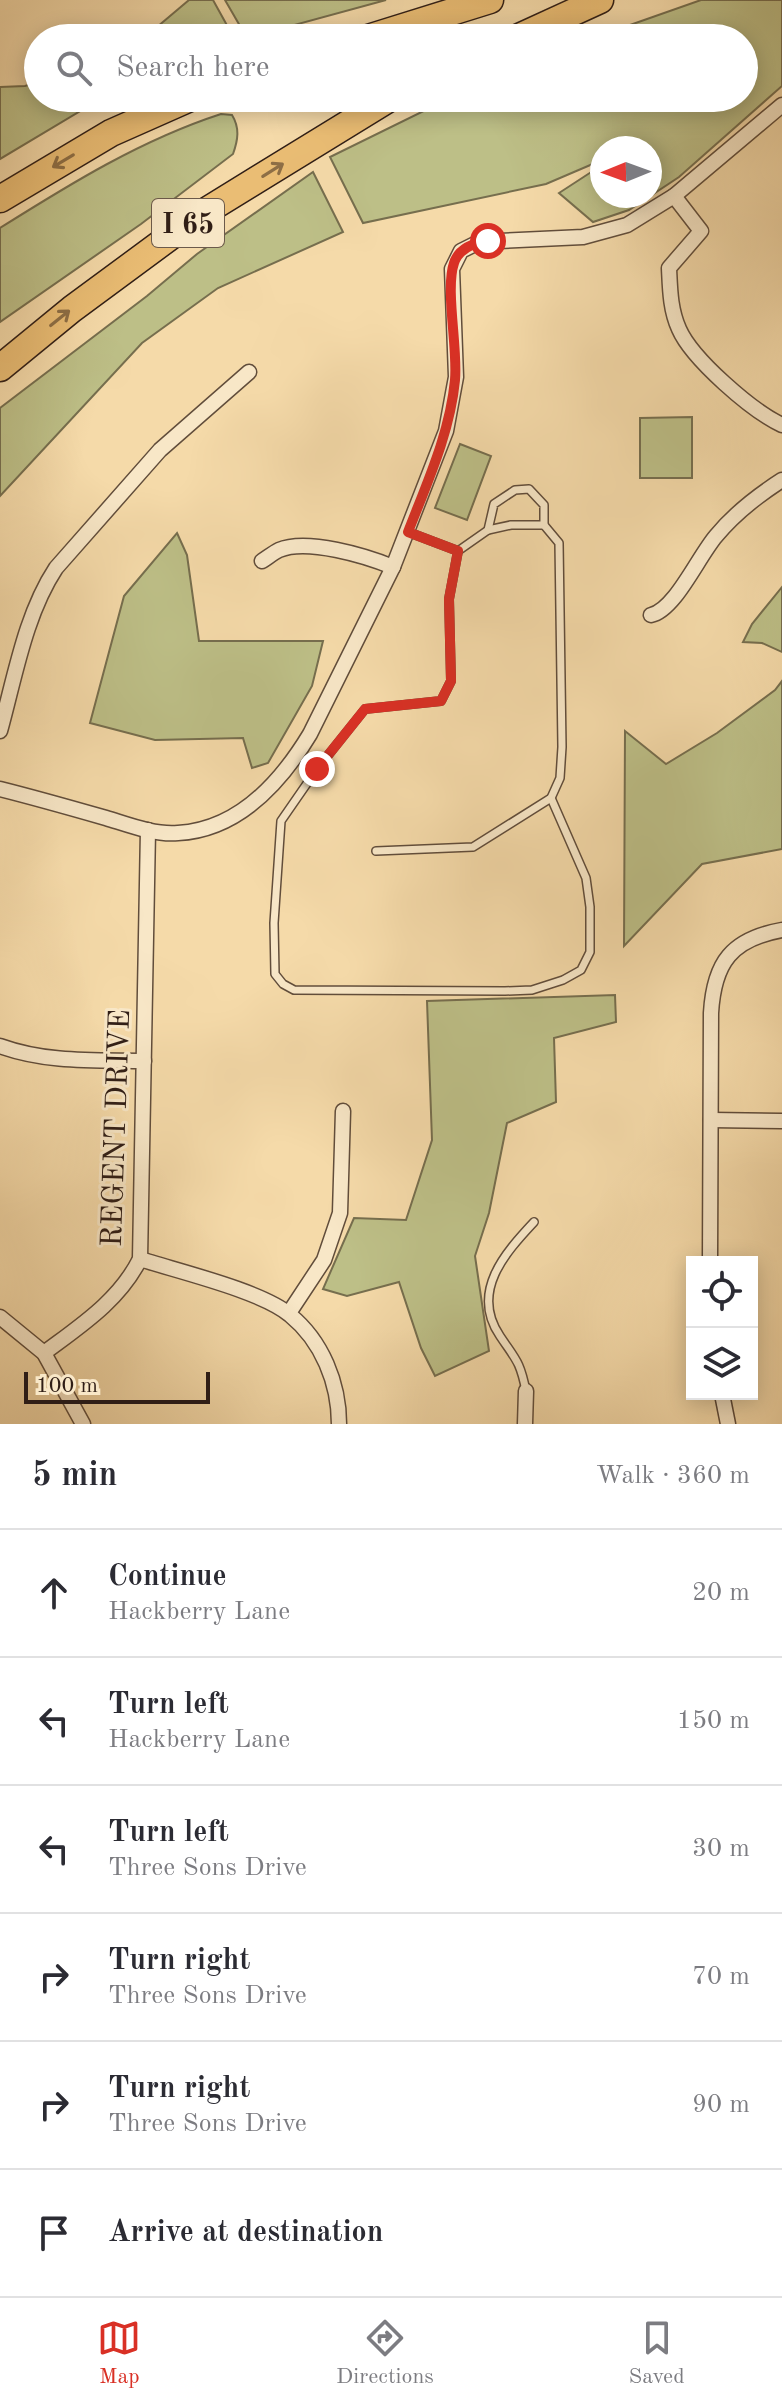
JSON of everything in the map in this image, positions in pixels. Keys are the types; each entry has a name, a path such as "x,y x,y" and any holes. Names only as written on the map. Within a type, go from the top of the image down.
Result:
{"highway":[{"path":"413,24 490,0"},
{"path":"548,24 600,0"},
{"path":"0,199 111,133 158,112"},
{"name":"I 65","path":"0,368 72,309 198,216 367,112"}],"street":[{"path":"0,789 148,830 174,834 208,828 236,814 271,787 310,734 393,567 441,447 456,377 451,280 454,262 461,251 479,242 562,239 610,231 641,218 674,196 781,107"},
{"path":"674,196 701,231 669,268 670,296 679,330 704,362 740,399 782,425"},
{"path":"0,731 28,630 46,583 56,568 160,450 249,372"},
{"path":"651,615 666,610 702,554 741,509 782,480"},
{"path":"262,561 280,549 301,547 346,552 393,567"},
{"name":"REGENT DRIVE","path":"44,1353 98,1313 130,1279 140,1259 148,830"},
{"path":"710,1256 712,999 719,969 733,950 755,936 782,930"},
{"path":"0,1046 56,1060 144,1061"},
{"path":"289,1313 324,1260 340,1213 343,1111"},
{"path":"711,1120 782,1121"},
{"path":"140,1259 240,1291 289,1313 315,1343 328,1369 336,1390 339,1424"},
{"path":"0,1317 44,1353 83,1424"},
{"path":"525,1424 526,1391"},
{"path":"723,1400 728,1424"}],"lane":[{"path":"376,851 473,847 551,798 560,778 559,543 544,525 544,505 529,489 515,490 494,504 488,530"},
{"path":"544,525 511,525 488,530 458,551 449,599 451,681 441,701 365,709 281,821 274,923 275,974 283,984 294,990 505,991 532,990 563,980 581,970 590,952 590,907 586,878 551,798"},
{"path":"408,532 458,551"},
{"path":"526,1391 521,1364 501,1339 493,1323 490,1288 505,1253 534,1222"}],"green space":[{"path":"189,0 213,0 226,24 161,24"},
{"path":"225,0 386,0 298,24 239,24"},
{"path":"701,0 782,0 782,86 758,107 758,24 633,24"},
{"path":"24,86 24,112 79,112 0,159 0,87"},
{"path":"422,112 753,112 662,188 662,136 590,136 590,165 546,184 363,223 330,157"},
{"path":"221,114 232,115 236,125 237,139 233,154 141,224 0,322 0,228 134,150"},
{"path":"313,172 343,232 218,288 142,343 0,496 0,408 197,254"},
{"path":"590,173 590,208 632,208 593,222 559,193"},
{"path":"692,417 692,478 640,478 640,418"},
{"path":"460,444 491,456 467,520 435,508"},
{"path":"177,533 187,555 199,641 323,641 312,686 268,763 252,768 243,738 155,740 90,723 124,596"},
{"path":"782,587 782,652 762,643 743,642 752,624"},
{"path":"782,681 782,849 702,864 624,946 625,731 666,764 717,733 775,690"},
{"path":"615,995 616,1022 554,1038 556,1102 507,1123 489,1213 475,1256 489,1351 435,1376 421,1348 399,1282 347,1296 323,1289 354,1218 406,1220 432,1140 427,1001"}],"route":[{"path":"317,769 365,709 441,701 451,681 449,599 458,551 408,532 441,447 450,414 456,377 452,269 461,251 472,244 488,241"}]}
